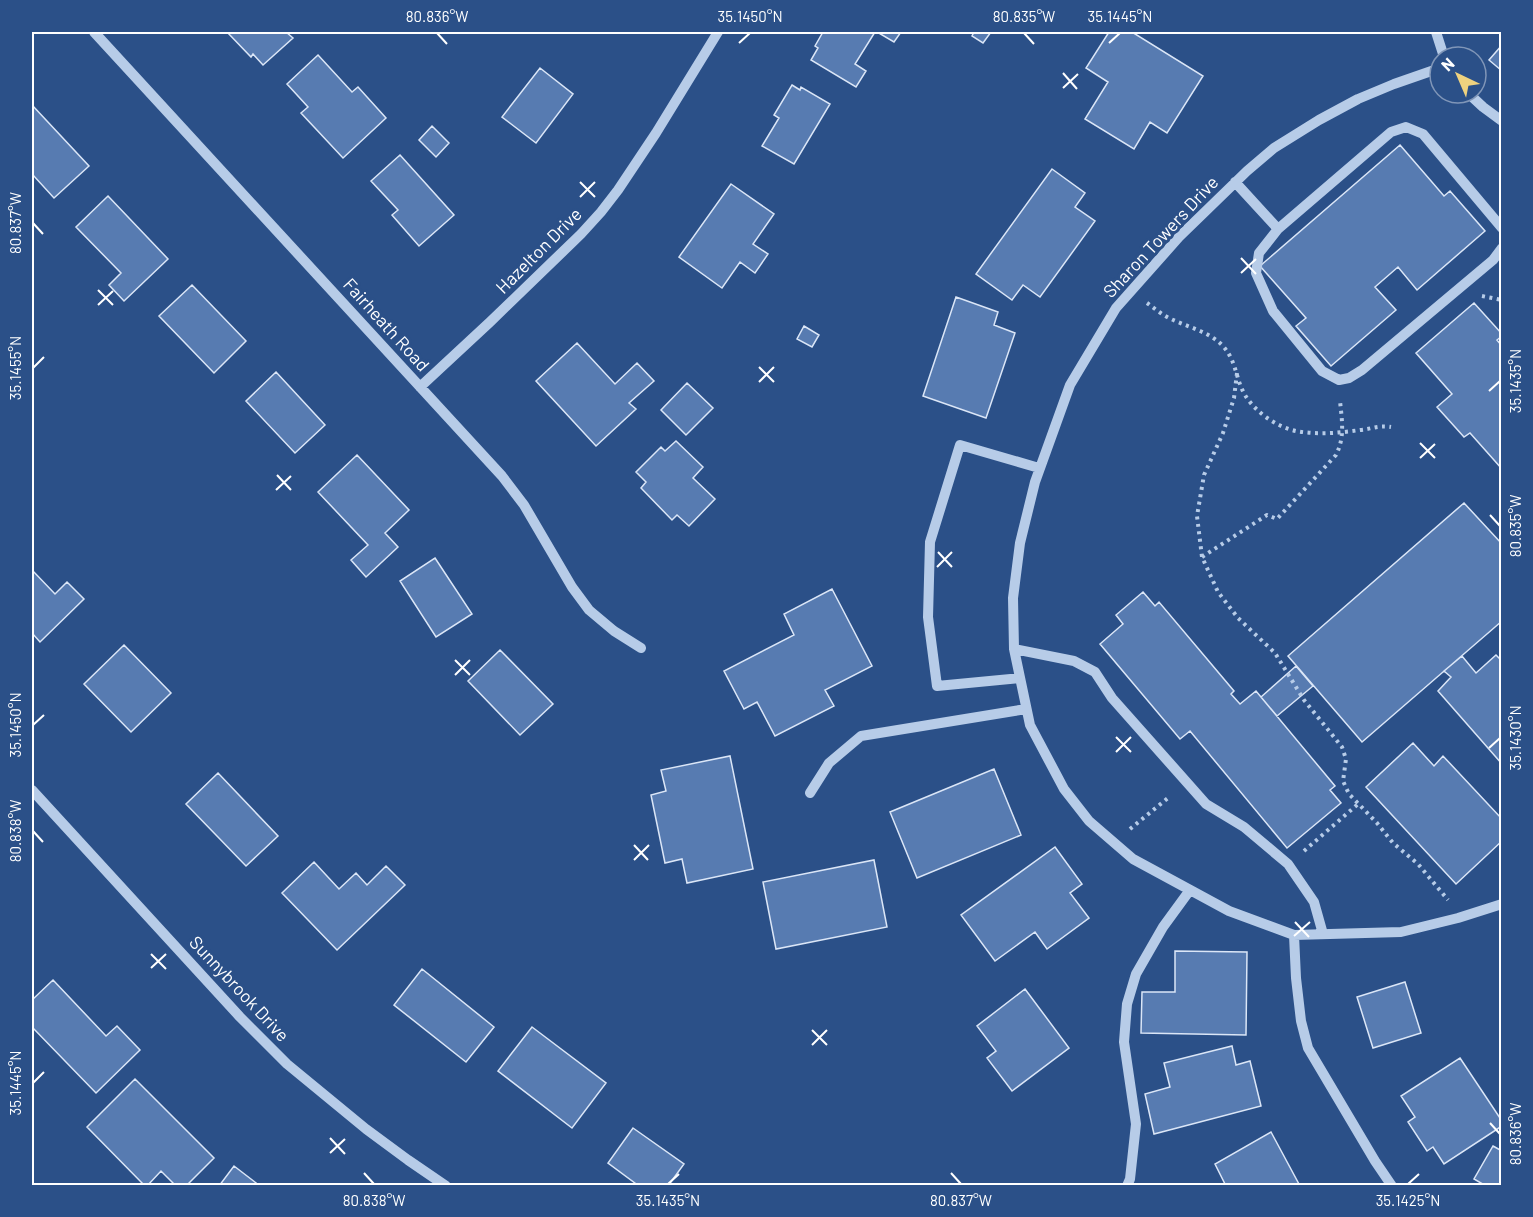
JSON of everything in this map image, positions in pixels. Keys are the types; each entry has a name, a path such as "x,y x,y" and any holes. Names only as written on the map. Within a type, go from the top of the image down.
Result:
{"street":[{"name":"Fairheath Road","path":"94,32 502,476 515,492 572,587 589,610 614,631 641,648"},
{"name":"Hazelton Drive","path":"420,387 582,234 601,212 618,190 718,32"},
{"name":"Sharon Towers Drive","path":"1428,72 1358,99 1274,148 1235,182 1179,237 1116,308 1070,385 1039,468 1020,543 1013,598 1014,650 1030,725 1064,789 1089,821 1133,859 1230,911 1294,934 1401,932 1502,904"},
{"path":"1481,105 1502,121"},
{"path":"1502,228 1423,134 1406,126 1391,132 1278,229 1259,253 1256,273 1273,311 1322,371 1339,380 1349,378 1362,370 1493,260 1502,248"},
{"path":"1235,182 1278,229"},
{"path":"1020,678 937,686 928,617 930,542 960,445 1039,468"},
{"path":"1014,650 1074,661 1095,672 1112,698 1206,804 1244,826 1288,864 1314,902 1323,934"},
{"path":"810,794 829,763 861,736 1026,709"},
{"name":"Sunnybrook Drive","path":"32,790 240,1017 288,1064 366,1129 446,1185"},
{"path":"1127,1185 1130,1179 1136,1124 1125,1042 1127,1004 1136,974 1163,927 1190,890"},
{"path":"1294,934 1301,1021 1308,1048 1375,1161 1392,1185"}],"path":[{"path":"1476,296 1502,300"},
{"path":"1141,299 1168,318 1196,328 1220,344 1231,356 1245,394 1257,410 1272,421 1294,430 1319,434 1363,430 1379,426 1391,427"},
{"path":"1237,373 1234,398 1223,433 1204,475 1197,516 1202,557 1218,592 1238,618 1275,653 1304,700 1342,747 1346,759 1343,781 1349,794 1393,843 1418,864 1451,905"},
{"path":"1202,557 1267,515 1277,519 1336,455 1343,432 1340,397"},
{"path":"1127,831 1168,798"},
{"path":"1299,855 1358,804"}],"building":[{"path":"227,32 286,32 293,38 263,65 253,54 251,57"},
{"path":"823,32 875,32 855,64 866,71 856,87 811,60 818,48 815,46"},
{"path":"877,32 901,32 894,42"},
{"path":"974,32 991,32 983,43 972,36"},
{"path":"1109,32 1132,32 1203,76 1167,133 1150,122 1134,149 1085,119 1108,82 1086,68"},
{"path":"1502,45 1502,71 1489,60"},
{"path":"318,55 352,92 358,87 386,118 343,158 301,113 308,107 287,84"},
{"path":"540,68 573,94 536,143 502,117"},
{"path":"792,85 800,90 801,87 830,104 794,164 762,146 779,118 774,115"},
{"path":"32,105 89,166 54,198 32,176"},
{"path":"432,126 449,143 436,157 419,140"},
{"path":"1400,145 1444,196 1450,191 1485,231 1417,290 1398,267 1375,287 1396,310 1331,366 1296,326 1306,318 1260,266"},
{"path":"400,155 454,215 419,246 392,215 398,210 371,181"},
{"path":"1052,169 1085,193 1075,207 1095,221 1040,297 1023,285 1012,300 976,274"},
{"path":"731,184 774,214 753,244 768,254 755,273 740,262 722,288 679,257"},
{"path":"108,196 168,259 124,301 109,285 121,273 76,227"},
{"path":"192,285 246,341 214,373 159,316"},
{"path":"956,297 998,312 994,325 1015,333 986,418 923,396"},
{"path":"1474,303 1502,334 1497,340 1502,346 1502,469 1470,433 1464,437 1437,407 1452,394 1416,353"},
{"path":"804,326 819,335 812,347 797,339"},
{"path":"577,343 615,384 637,363 654,381 629,403 636,409 596,446 536,381"},
{"path":"276,372 325,425 295,453 246,401"},
{"path":"687,383 713,408 686,435 661,410"},
{"path":"676,441 703,467 693,478 715,499 689,526 677,515 672,520 641,488 646,482 636,472 661,447 665,451"},
{"path":"357,455 409,510 385,533 398,547 366,577 351,560 368,545 318,492"},
{"path":"1464,503 1502,544 1502,621 1362,742 1288,656"},
{"path":"435,558 472,614 436,637 400,581"},
{"path":"32,570 55,594 67,582 84,599 40,642 32,633"},
{"path":"832,589 872,666 825,690 834,706 775,736 757,702 744,709 724,671 794,635 784,614"},
{"path":"1143,592 1155,606 1159,602 1234,691 1231,694 1240,704 1256,691 1335,786 1330,790 1341,803 1287,848 1190,731 1180,739 1100,644 1123,624 1116,615"},
{"path":"124,645 171,693 131,732 84,684"},
{"path":"500,650 553,704 520,735 468,681"},
{"path":"1496,655 1502,661 1502,764 1438,691 1451,677 1444,671 1462,656 1476,673"},
{"path":"1296,666 1313,686 1277,716 1261,697"},
{"path":"1413,743 1434,766 1443,756 1502,819 1502,841 1456,884 1366,787"},
{"path":"730,756 753,869 687,883 682,859 665,863 651,795 666,791 661,770"},
{"path":"994,769 1021,835 917,878 890,812"},
{"path":"218,773 278,836 246,866 186,804"},
{"path":"1055,847 1082,884 1070,893 1089,918 1047,949 1035,932 995,961 961,915"},
{"path":"874,860 887,927 776,949 763,882"},
{"path":"314,862 339,889 356,873 367,885 386,866 405,885 337,950 282,893"},
{"path":"1175,951 1247,952 1246,1035 1141,1033 1142,992 1175,992"},
{"path":"422,969 494,1027 466,1062 394,1005"},
{"path":"53,980 106,1036 117,1026 140,1050 96,1093 32,1027 32,1000"},
{"path":"1405,982 1421,1033 1373,1048 1357,997"},
{"path":"1025,989 1069,1048 1012,1091 987,1058 996,1051 977,1026"},
{"path":"532,1027 606,1083 572,1128 498,1071"},
{"path":"1232,1046 1236,1065 1250,1061 1261,1106 1154,1134 1145,1094 1170,1087 1164,1063"},
{"path":"1460,1058 1502,1121 1502,1126 1444,1164 1433,1147 1427,1151 1408,1122 1415,1117 1401,1096"},
{"path":"135,1079 214,1158 186,1186 176,1186 161,1171 145,1186 87,1127"},
{"path":"633,1128 684,1164 668,1186 639,1186 608,1163"},
{"path":"1271,1132 1300,1186 1226,1186 1215,1164"},
{"path":"1493,1146 1502,1151 1502,1186 1486,1186 1474,1179"},
{"path":"234,1166 260,1186 219,1186"}]}
